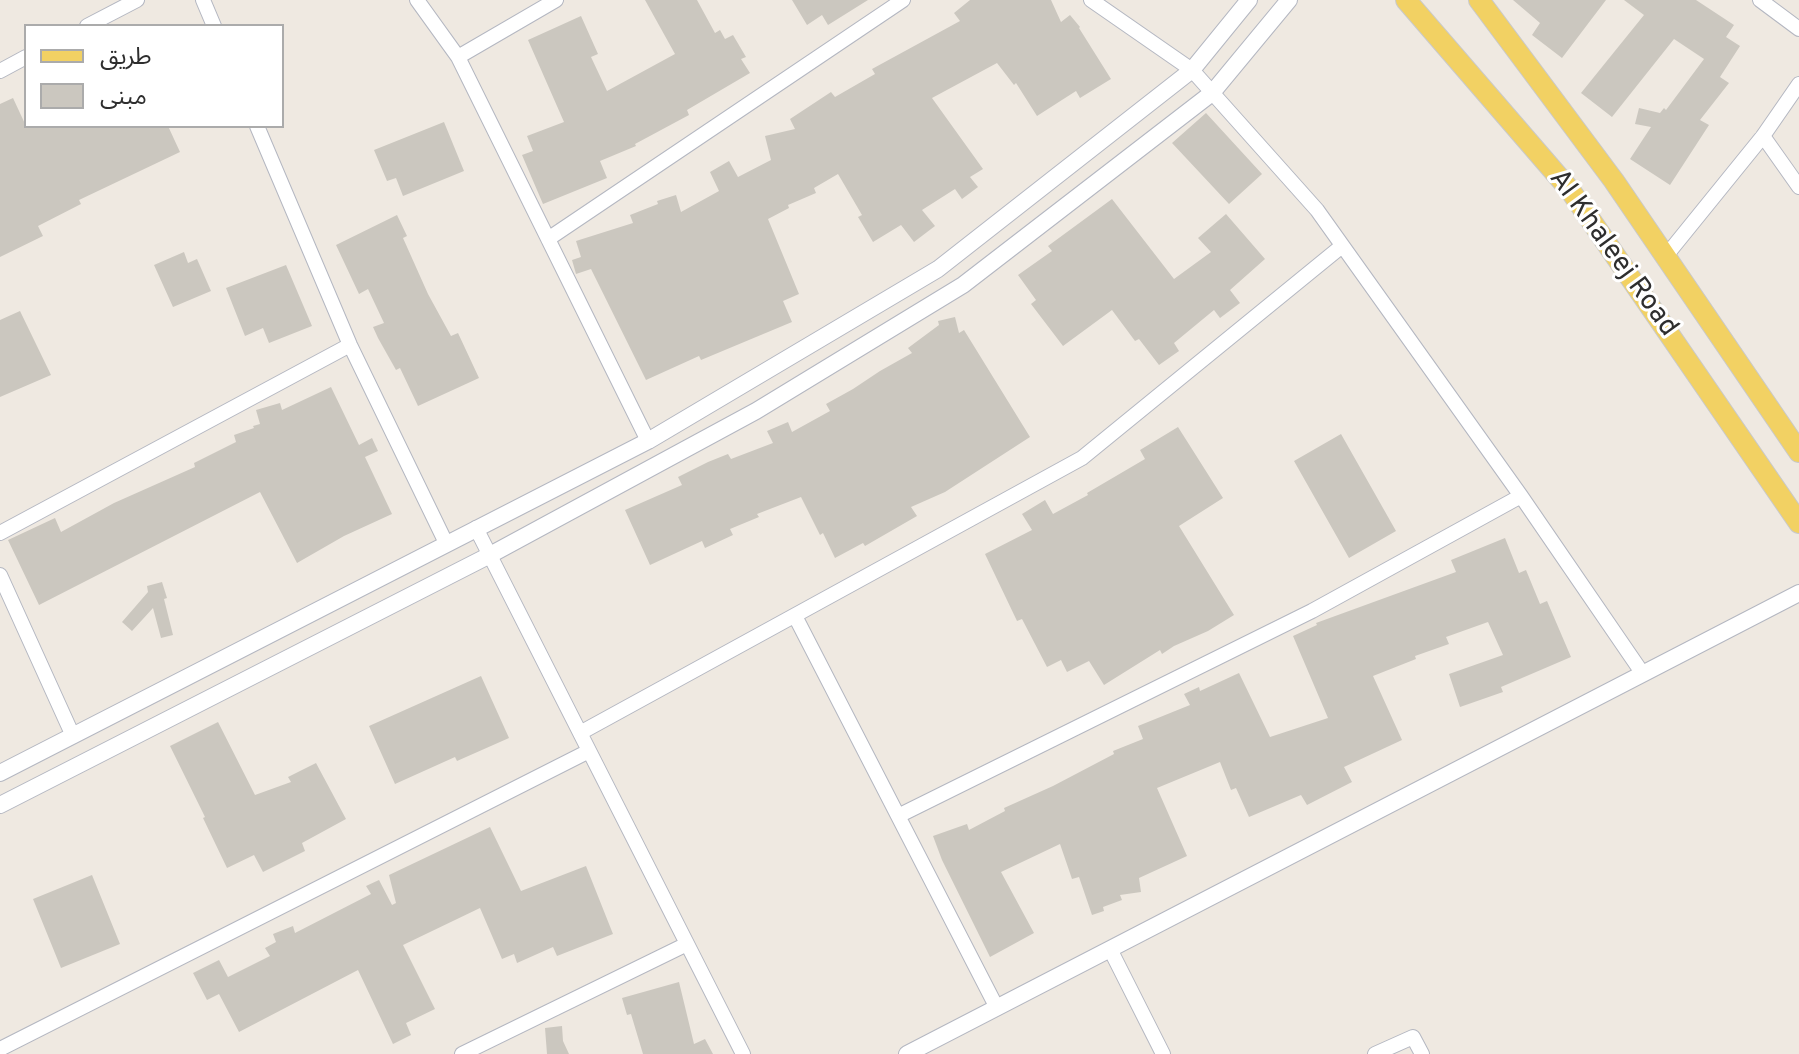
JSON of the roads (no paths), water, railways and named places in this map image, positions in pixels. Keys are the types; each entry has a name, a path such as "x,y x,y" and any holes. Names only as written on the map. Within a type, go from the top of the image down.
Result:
{"main road":[{"name":"Al Khaleej Road","path":"1406,0 1570,190 1799,523"},
{"name":"Al Khaleej Road","path":"1480,1 1614,181 1799,452"}],"street":[{"path":"91,24 137,0"},
{"path":"203,0 213,24"},
{"path":"417,0 458,57 648,441"},
{"path":"458,57 556,0"},
{"path":"548,239 903,0"},
{"path":"1091,0 1192,70 1317,210 1521,496 1643,674"},
{"path":"0,773 648,441 938,269 1192,70 1249,0"},
{"path":"0,805 490,555 756,411 963,285 1212,93 1289,0"},
{"path":"1760,0 1799,29"},
{"path":"0,71 24,58"},
{"path":"1665,257 1763,136 1799,84"},
{"path":"258,128 350,345 446,543"},
{"path":"1763,136 1799,187"},
{"path":"580,733 1082,458 1342,246"},
{"path":"0,533 350,345"},
{"path":"898,816 1312,611 1521,496"},
{"path":"476,528 743,1054"},
{"path":"0,575 73,736"},
{"path":"907,1054 934,1048 997,1008 1799,593"},
{"path":"795,616 997,1008"},
{"path":"0,1049 589,751"},
{"path":"462,1054 687,944"},
{"path":"1110,949 1163,1054"},
{"path":"1375,1054 1413,1037 1422,1054"}]}
